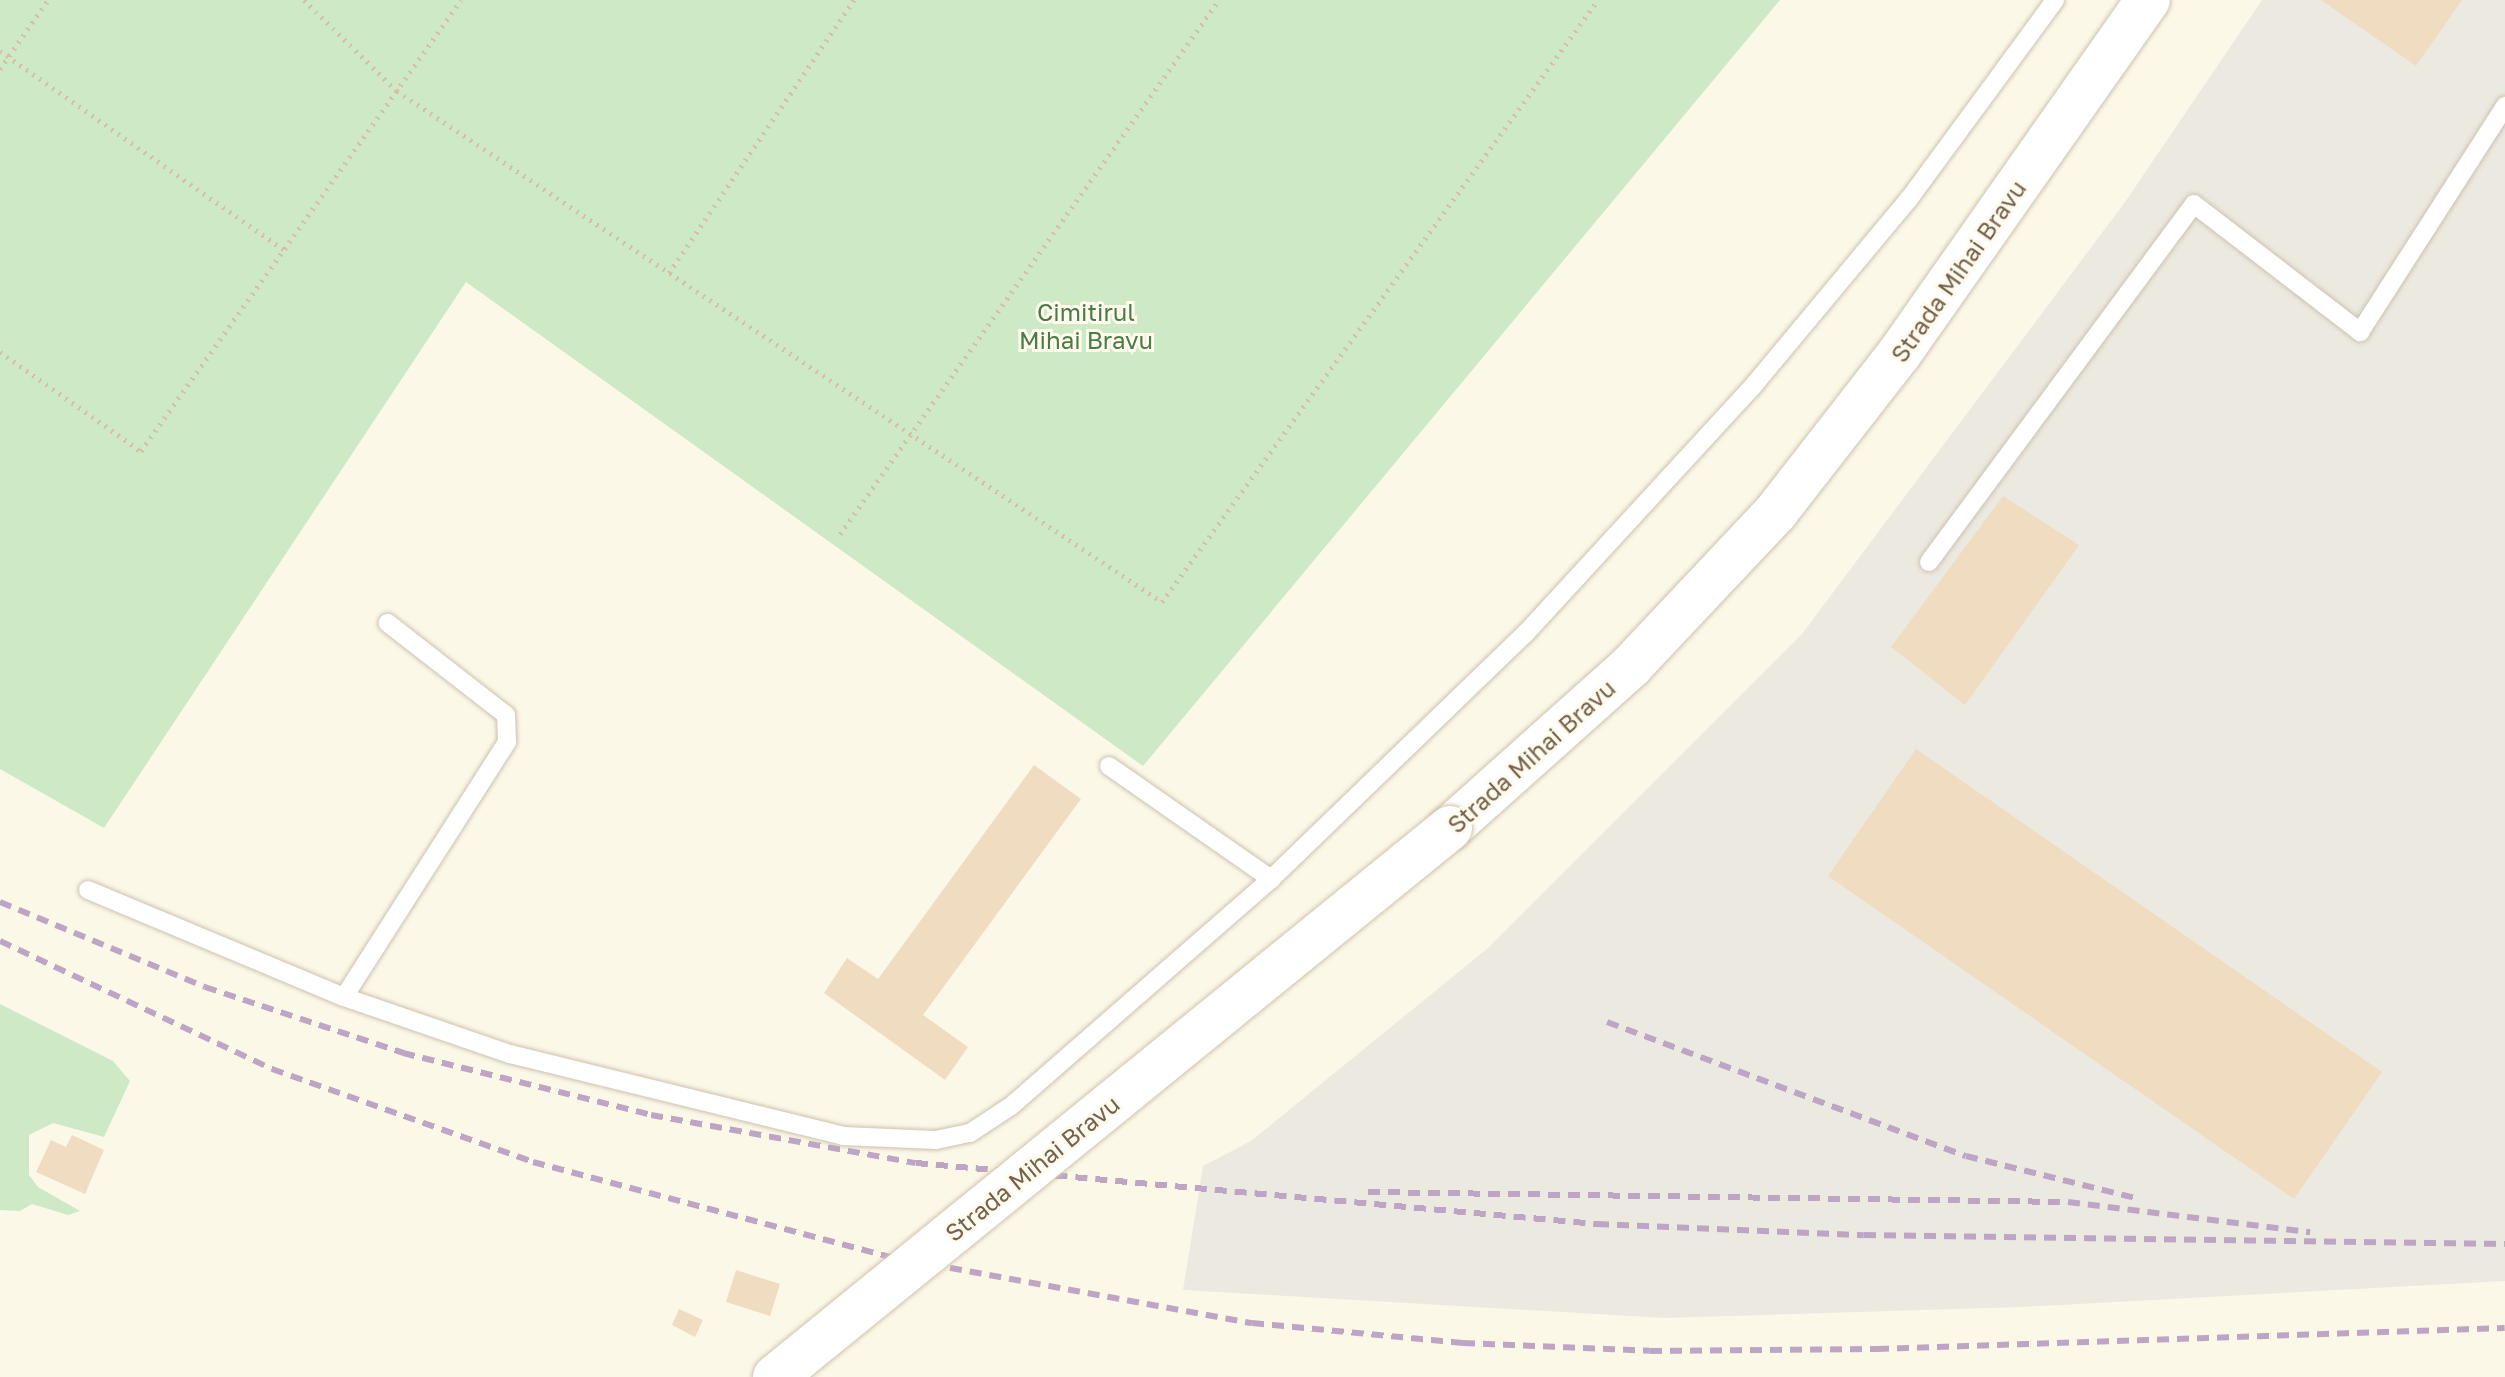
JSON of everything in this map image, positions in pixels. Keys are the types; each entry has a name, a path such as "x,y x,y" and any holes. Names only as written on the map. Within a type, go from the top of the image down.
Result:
{"main road":[{"name":"Strada Mihai Bravu","path":"775,1377 1450,828 1631,666 1776,512 1899,354 2148,0"}],"lane":[{"path":"88,890 344,997 510,1054 843,1136 936,1140 970,1133 1011,1106 1271,879 1525,634 1753,386 1909,199 2055,0"},
{"path":"1929,562 2194,204 2360,332 2505,106"},
{"path":"344,997 507,742 506,715 388,623"},
{"path":"1109,766 1271,879"}],"path":[{"path":"0,69 48,0"},
{"path":"304,0 397,91 907,435 1162,602 1598,0"},
{"path":"0,352 141,451 461,0"},
{"path":"669,273 854,0"},
{"path":"840,534 907,435 1219,0"},
{"path":"0,51 284,250"}],"shaded area":[{"path":"2262,0 2505,0 2505,1281 2021,1307 1665,1318 1183,1290 1203,1166 1251,1141 1488,948 1802,634 2125,202"}],"green space":[{"name":"Cimitirul Mihai Bravu","path":"0,0 1780,0 1143,766 466,282 104,828 0,769"},
{"path":"0,1004 113,1061 130,1081 104,1137 53,1123 29,1135 29,1175 38,1187 80,1211 68,1215 32,1204 20,1211 0,1210"}],"building":[{"path":"2321,0 2462,0 2416,66"},
{"path":"2003,496 2079,545 1965,705 1891,647"},
{"path":"1916,749 2382,1072 2294,1199 1828,876"},
{"path":"1034,765 1081,799 923,1015 968,1047 945,1080 824,993 847,958 878,979"},
{"path":"72,1135 104,1150 85,1194 36,1172 51,1140 66,1147"},
{"path":"736,1270 780,1284 770,1316 726,1302"},
{"path":"679,1309 703,1320 695,1337 672,1325"}],"railway":[{"path":"0,902 205,987 403,1053 651,1115 916,1163 1597,1224 1864,1235 2505,1244"},
{"path":"0,941 272,1069 533,1162 891,1257 1252,1323 1463,1343 1650,1351 1877,1349 2505,1328"},
{"path":"1607,1022 1966,1156 2136,1198"},
{"path":"1368,1192 2068,1202 2310,1232"}]}
